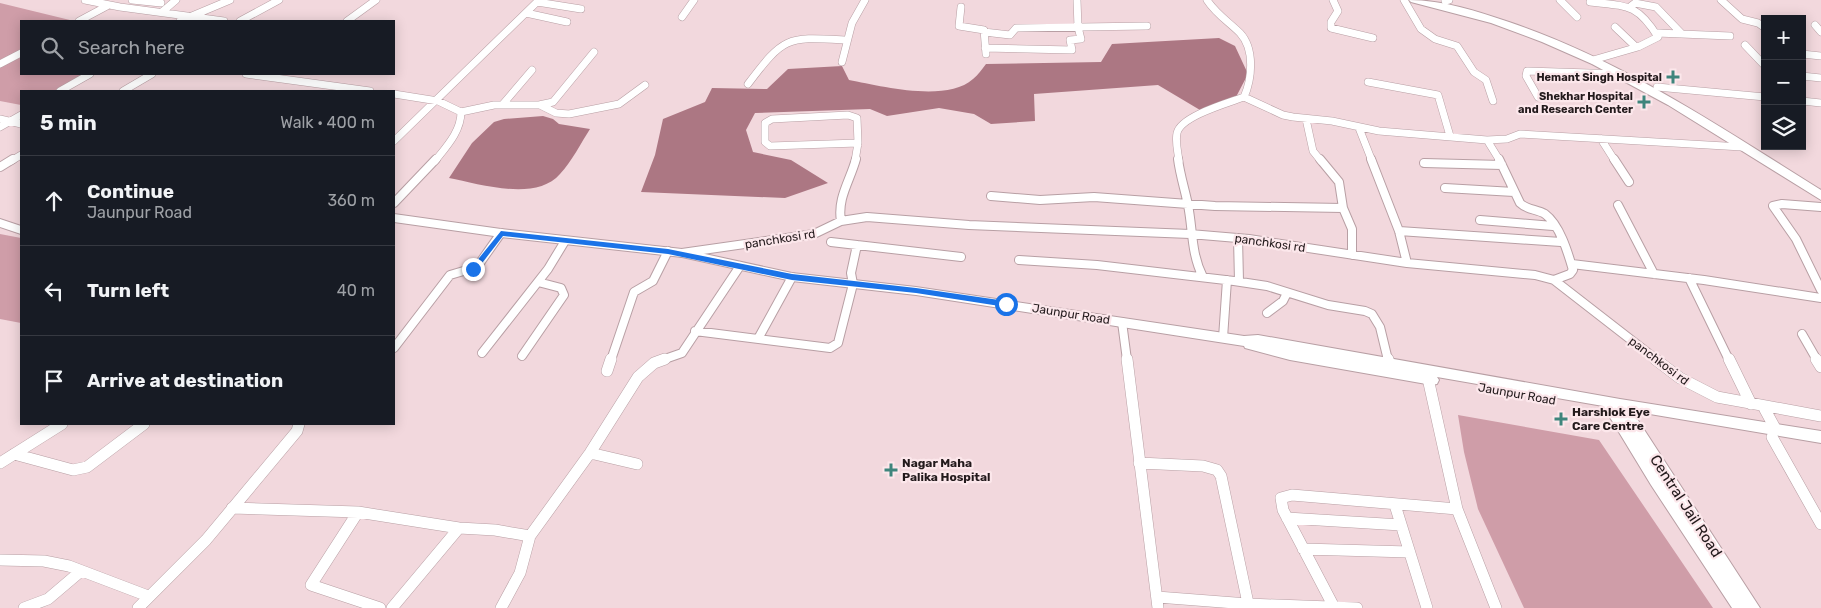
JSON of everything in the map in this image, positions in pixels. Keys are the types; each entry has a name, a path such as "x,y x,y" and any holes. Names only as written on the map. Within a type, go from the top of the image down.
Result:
{"highway":[{"path":"1415,0 1495,21 1598,58 1620,74 1821,196"},
{"path":"1444,0 1536,28 1598,58 1657,87 1821,185"}],"street":[{"path":"85,0 107,6 197,14 220,20"},
{"path":"132,0 163,2"},
{"path":"162,12 176,0"},
{"path":"182,20 230,0"},
{"path":"242,20 279,0"},
{"path":"347,20 376,0"},
{"path":"682,18 694,0"},
{"path":"842,62 852,23 865,0"},
{"path":"984,32 986,51 1072,50 1070,40 1081,39 1078,27 1077,0"},
{"path":"1207,0 1221,19 1242,34 1246,40 1250,73 1244,97"},
{"path":"1334,0 1338,11 1331,22 1331,28 1373,38"},
{"path":"1404,0 1421,28 1435,39 1457,46 1474,72 1486,80 1493,101"},
{"path":"1560,0 1577,17"},
{"path":"1721,0 1742,19 1761,26"},
{"path":"395,140 538,1 581,9"},
{"path":"139,10 163,2"},
{"path":"1590,2 1631,6 1635,3 1653,5 1681,33"},
{"path":"81,20 107,6"},
{"path":"1598,58 1636,48 1656,40 1658,37 1657,33 1631,6"},
{"path":"961,7 959,26 980,29 984,32 1010,35 1016,28 1147,26"},
{"path":"526,13 567,22"},
{"path":"1814,25 1821,32"},
{"path":"1614,27 1636,48"},
{"path":"1657,33 1730,36"},
{"path":"748,84 776,48 783,42 802,38 847,40"},
{"path":"1745,45 1761,62"},
{"path":"461,112 502,104 540,105 553,102 594,52"},
{"path":"0,64 20,54"},
{"path":"1806,54 1821,56"},
{"path":"502,104 532,70"},
{"path":"1538,96 1526,76 1527,71 1620,74"},
{"path":"62,90 88,75"},
{"path":"124,90 150,75"},
{"path":"252,75 343,90"},
{"path":"1806,76 1821,78"},
{"path":"1368,82 1408,87 1438,95 1450,136"},
{"path":"540,105 556,113 569,114 619,104 645,84"},
{"path":"1657,87 1761,96"},
{"path":"395,94 436,101 456,107 463,117 457,133 412,186 395,202"},
{"path":"1203,277 1195,261 1190,234 1188,204 1179,164 1176,135 1179,128 1191,118 1244,97 1283,115 1332,121 1359,128 1487,140 1507,140 1520,134 1742,147"},
{"path":"1806,101 1821,103"},
{"path":"0,128 20,115"},
{"path":"841,221 842,194 857,156 859,143 857,118 854,116 772,119 765,123 765,142 770,146 859,143"},
{"path":"0,119 20,124"},
{"path":"1306,119 1313,151 1336,176 1343,208 1351,224 1352,254"},
{"path":"1359,128 1399,231 1407,263"},
{"path":"1601,139 1629,182"},
{"path":"1487,140 1493,147 1522,207 1543,213 1553,226 1572,264 1570,274 1554,280"},
{"path":"0,167 20,156"},
{"path":"1424,163 1502,166"},
{"path":"1445,188 1514,192"},
{"path":"992,196 1040,200 1094,197 1188,204 1343,208"},
{"path":"1820,287 1796,238 1773,206 1782,204 1821,207"},
{"path":"1618,205 1654,274"},
{"path":"0,214 20,221"},
{"name":"panchkosi rd","path":"682,253 814,234 841,221 868,217 968,225 1190,234 1238,238 1407,263 1535,274 1554,280 1680,378 1717,397 1821,416"},
{"name":"Jaunpur Road","path":"395,218 565,241 682,253 792,277 916,291 1244,341 1258,340 1389,363 1427,374"},
{"path":"1480,220 1553,226"},
{"path":"0,222 20,230"},
{"path":"1399,231 1561,242"},
{"path":"395,347 450,275 456,271 477,267 501,233"},
{"path":"1238,238 1239,282"},
{"path":"482,353 538,282 565,241"},
{"path":"831,242 961,257"},
{"path":"695,331 759,337 830,348 834,346 838,343 853,284 851,273 857,245"},
{"path":"607,371 634,292 652,281 668,251"},
{"path":"1019,260 1097,265 1267,286 1287,293 1372,314 1380,327 1389,363"},
{"path":"1572,264 1689,278 1821,298"},
{"path":"501,608 520,573 530,536 590,453 638,377 654,363 682,353 740,266"},
{"path":"759,337 792,277"},
{"path":"1689,278 1751,404"},
{"path":"1223,338 1227,280"},
{"path":"522,356 564,295 561,288 538,282"},
{"path":"1267,313 1283,301 1287,293"},
{"path":"1122,322 1158,602 1357,608"},
{"path":"1802,334 1821,367"},
{"name":"Jaunpur Road","path":"1244,341 1255,348 1281,353 1427,374 1617,408 1774,433 1821,437"},
{"path":"1810,348 1821,350"},
{"path":"1427,374 1457,509 1496,608"},
{"path":"1763,406 1774,433 1821,524"},
{"name":"Central Jail Road","path":"1617,408 1745,606"},
{"path":"1,461 60,425"},
{"path":"14,454 73,470 80,470 87,467 143,425"},
{"path":"138,608 148,596 197,550 297,431 299,425"},
{"name":"Jaunpur Road","path":"1774,433 1821,445"},
{"path":"590,453 637,464"},
{"path":"1139,463 1203,466 1217,470 1221,476 1234,530 1249,606"},
{"path":"1334,607 1287,518 1280,502 1281,498 1285,495 1457,509"},
{"path":"1395,505 1427,608"},
{"path":"232,508 358,512 459,528 495,530 530,536"},
{"path":"358,512 311,585 380,608"},
{"path":"1287,518 1401,525"},
{"path":"392,608 459,528"},
{"path":"1304,549 1410,552"},
{"path":"0,560 44,561 82,571 148,596"},
{"path":"24,608 43,604 82,571"}],"shaded area":[{"path":"0,3 70,20 20,20 20,75 86,75 61,90 20,90 20,105 0,101"},
{"path":"1219,38 1235,46 1248,74 1236,97 1200,110 1158,85 1034,94 1035,121 991,124 974,114 939,108 887,116 870,109 755,113 746,130 753,152 791,160 828,183 785,198 641,192 655,155 663,119 705,102 712,88 767,89 788,69 842,66 849,80 913,91 947,90 961,86 973,79 986,64 1101,62 1112,44"},
{"path":"543,116 553,119 559,124 590,129 564,169 550,182 537,187 507,189 449,178 472,143 494,122 504,119"},
{"path":"0,234 20,238 20,323 0,319"},
{"path":"1458,415 1599,440 1713,608 1524,608 1478,509 1464,452"}],"place":[{"name":"Hemant Singh Hospital","path":"1673,77"},
{"name":"Shekhar Hospital and Research Center","path":"1644,102"},
{"name":"Harshlok Eye Care Centre","path":"1561,419"},
{"name":"Nagar Maha Palika Hospital","path":"891,470"}],"route":[{"path":"473,269 477,267 501,233 647,248 682,253 792,277 916,291 1006,304"}]}
